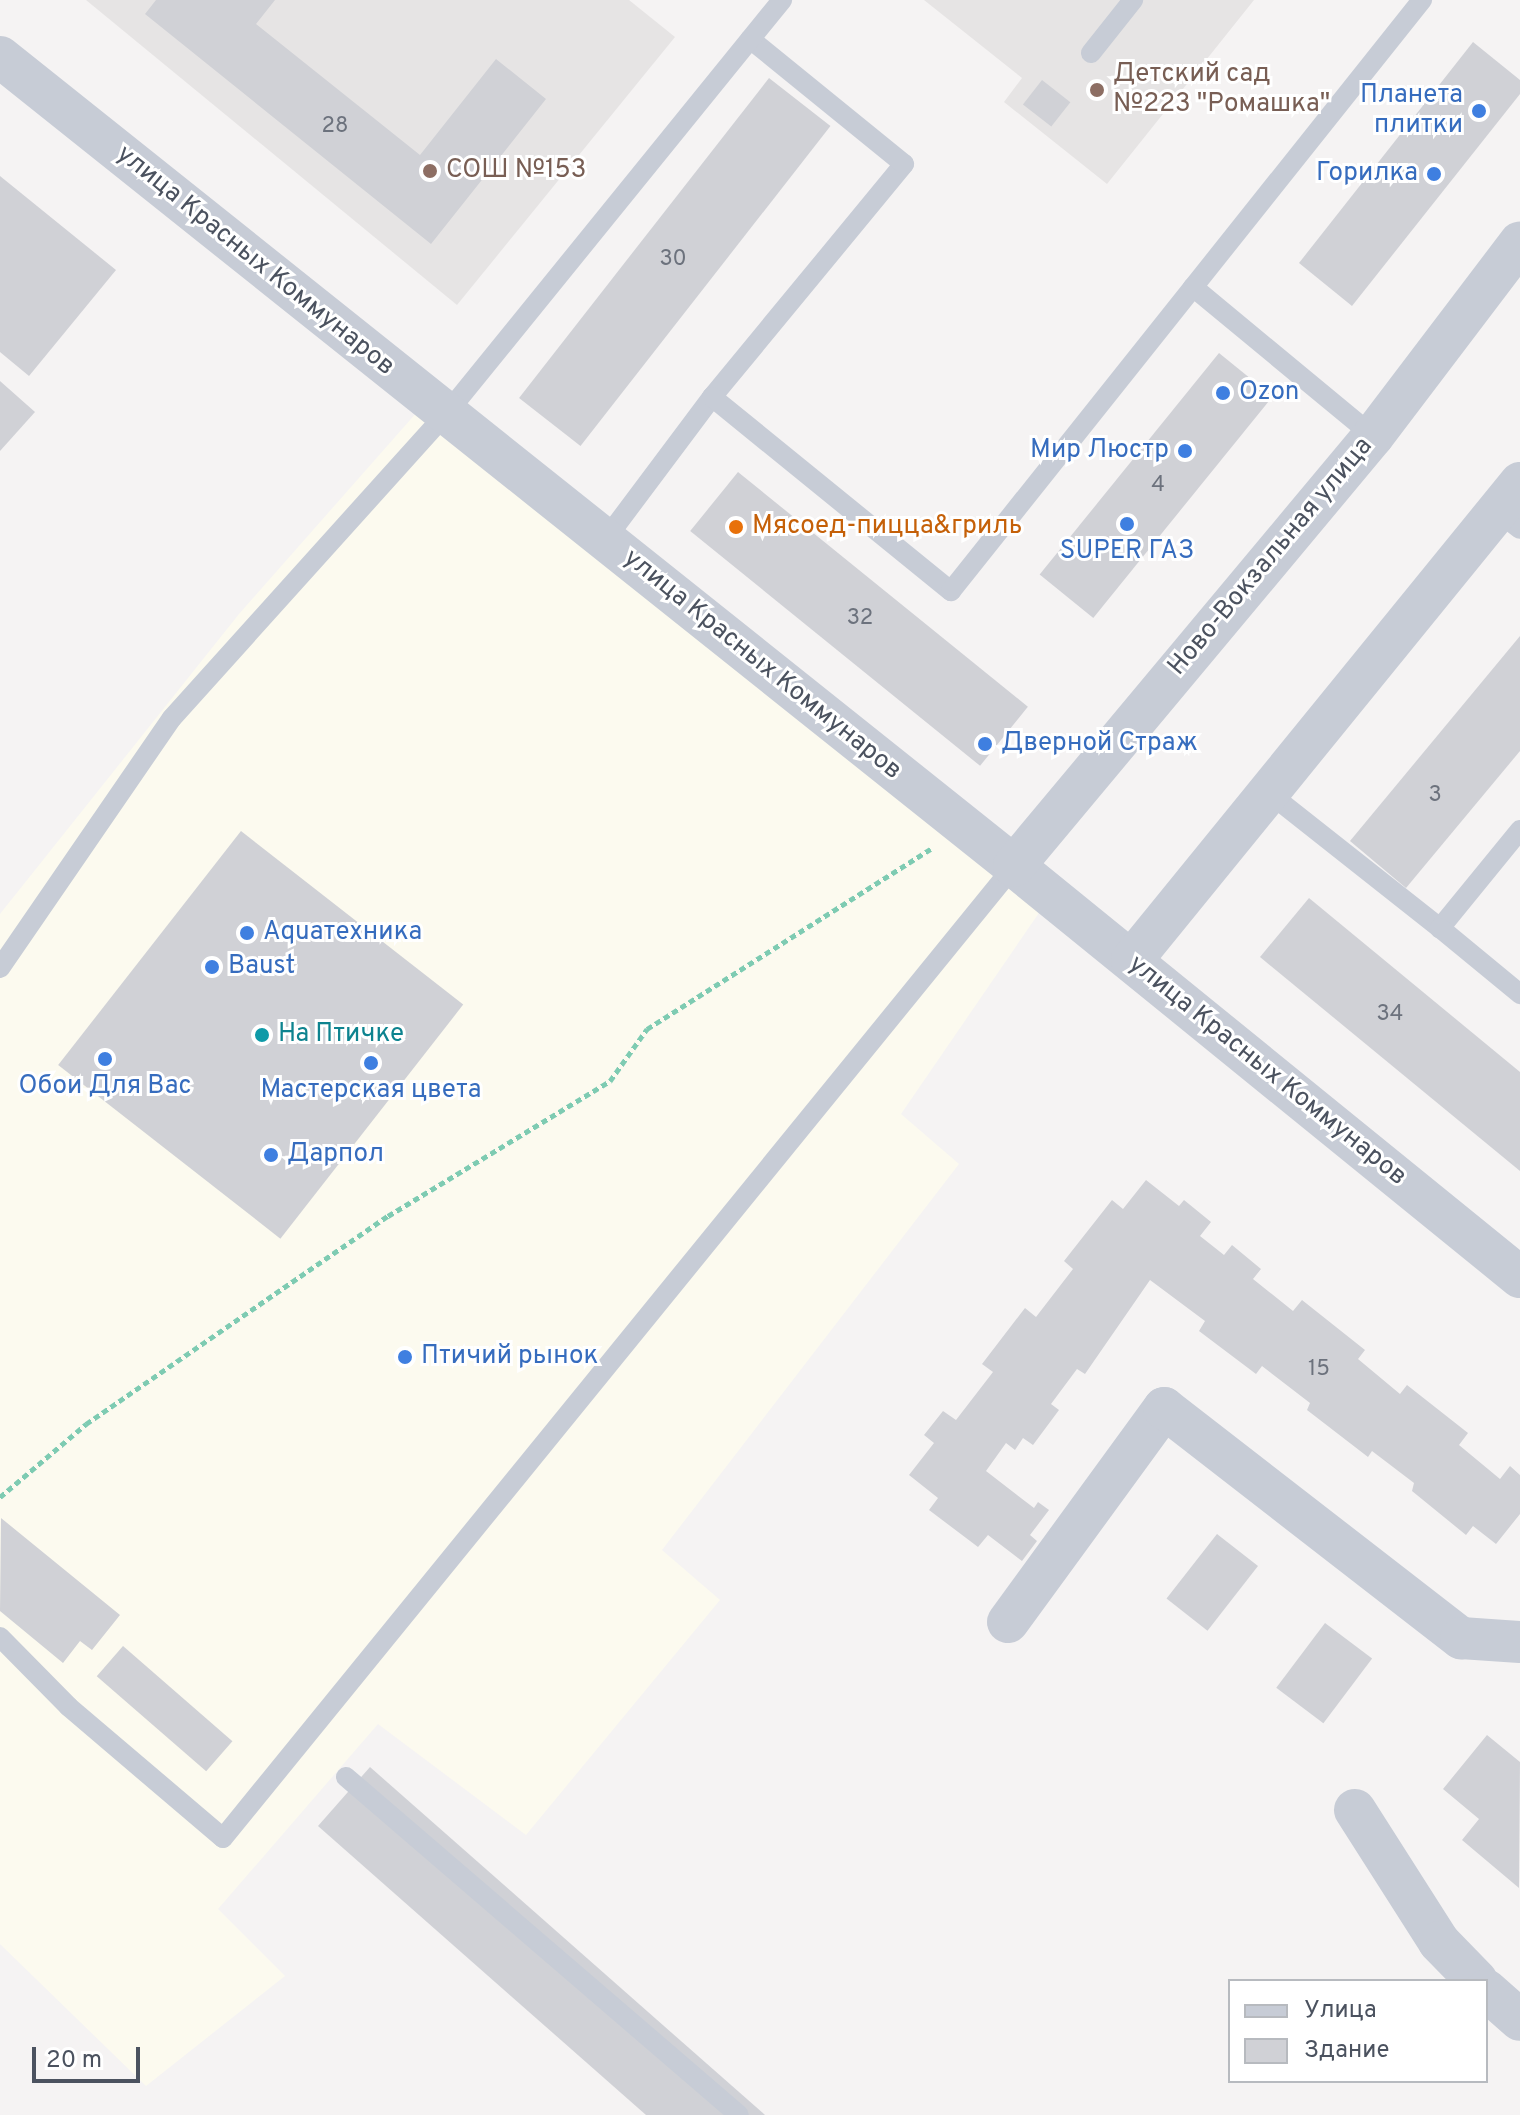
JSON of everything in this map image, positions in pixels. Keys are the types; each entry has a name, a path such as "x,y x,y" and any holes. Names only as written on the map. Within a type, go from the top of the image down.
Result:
{"street":[{"name":"улица Красных Коммунаров","path":"0,57 1132,960 1520,1277"},
{"name":"Ново-Вокзальная улица","path":"1014,866 1373,436 1520,242"},
{"path":"1132,960 1269,793 1512,508"},
{"path":"1008,1622 1164,1408 1461,1638 1520,1642"},
{"path":"1355,1810 1439,1942 1475,1979"},
{"path":"1488,1992 1520,2020"}],"lane":[{"path":"0,968 172,718 447,413 782,0"},
{"path":"1091,53 1133,0"},
{"path":"712,397 951,591 1422,0"},
{"path":"605,540 712,397 904,164 750,39"},
{"path":"1193,287 1373,436"},
{"path":"1269,793 1520,994"},
{"path":"1440,928 1520,830"},
{"path":"0,1637 69,1707 223,1838 1014,866"},
{"path":"346,1777 739,2115"}],"path":[{"path":"0,1497 86,1424 362,1234 610,1081 647,1029 966,827"}],"shaded area":[{"name":"СОШ №153","path":"86,0 629,0 675,37 457,305"},
{"name":"Детский сад №223 \"Ромашка\"","path":"924,0 1254,0 1107,184 1004,102 1022,78"},
{"name":"Птичий рынок","path":"418,411 1043,907 901,1114 959,1164 662,1550 720,1600 526,1835 378,1724 218,1909 285,1976 146,2086 0,1944 0,914 239,614"}],"building":[{"path":"156,0 275,0 256,24 420,155 496,59 546,99 431,244 145,14"},
{"path":"1473,42 1520,80 1520,94 1352,306 1299,263"},
{"path":"769,78 830,126 581,446 519,398"},
{"path":"1042,80 1070,102 1051,127 1023,104"},
{"path":"0,176 116,270 29,376 0,352"},
{"path":"1219,353 1273,396 1093,618 1040,574"},
{"path":"0,381 35,412 0,451"},
{"path":"738,472 1028,707 980,766 690,531"},
{"path":"1520,636 1520,751 1406,888 1350,841"},
{"name":"На Птичке","path":"241,831 463,1005 280,1239 58,1065"},
{"path":"1309,898 1520,1072 1520,1171 1260,957"},
{"path":"1146,1180 1179,1206 1184,1200 1211,1222 1200,1236 1224,1255 1232,1245 1261,1269 1253,1279 1293,1311 1302,1300 1365,1350 1358,1359 1400,1394 1407,1385 1468,1433 1459,1445 1500,1479 1510,1466 1520,1475 1520,1514 1496,1544 1473,1526 1466,1535 1412,1491 1414,1483 1372,1451 1368,1457 1307,1410 1310,1403 1262,1366 1256,1374 1199,1331 1205,1321 1150,1280 1085,1374 1077,1369 1051,1404 1059,1410 1033,1445 1023,1438 1015,1450 1006,1443 986,1471 1034,1508 1038,1502 1049,1510 1030,1535 1037,1541 1022,1561 988,1535 978,1547 929,1510 938,1498 909,1475 934,1443 924,1435 943,1411 956,1420 993,1372 982,1364 1025,1308 1036,1317 1073,1269 1064,1261 1112,1200 1123,1209"},
{"path":"1,1518 120,1615 92,1650 80,1641 63,1663 0,1611"},
{"path":"1217,1534 1258,1566 1207,1631 1167,1599"},
{"path":"1325,1623 1372,1659 1323,1723 1276,1688"},
{"path":"123,1646 232,1741 206,1771 97,1676"},
{"path":"1487,1735 1520,1762 1519,1888 1462,1840 1479,1819 1443,1789"},
{"path":"370,1767 765,2115 646,2115 318,1826"}],"place":[{"name":"Детский сад №223 \"Ромашка\"","path":"1097,90"},
{"name":"Планета плитки","path":"1479,111"},
{"name":"СОШ №153","path":"430,171"},
{"name":"Горилка","path":"1434,174"},
{"name":"Ozon","path":"1223,393"},
{"name":"Мир Люстр","path":"1185,451"},
{"name":"SUPER ГАЗ","path":"1127,524"},
{"name":"Мясоед-пицца&гриль","path":"736,527"},
{"name":"Дверной Страж","path":"985,744"},
{"name":"Aquaтехника","path":"247,933"},
{"name":"Baust","path":"212,967"},
{"name":"На Птичке","path":"262,1035"},
{"name":"Обои Для Вас","path":"105,1059"},
{"name":"Мастерская цвета","path":"371,1063"},
{"name":"Дарпол","path":"271,1155"},
{"name":"Птичий рынок","path":"405,1357"}]}
